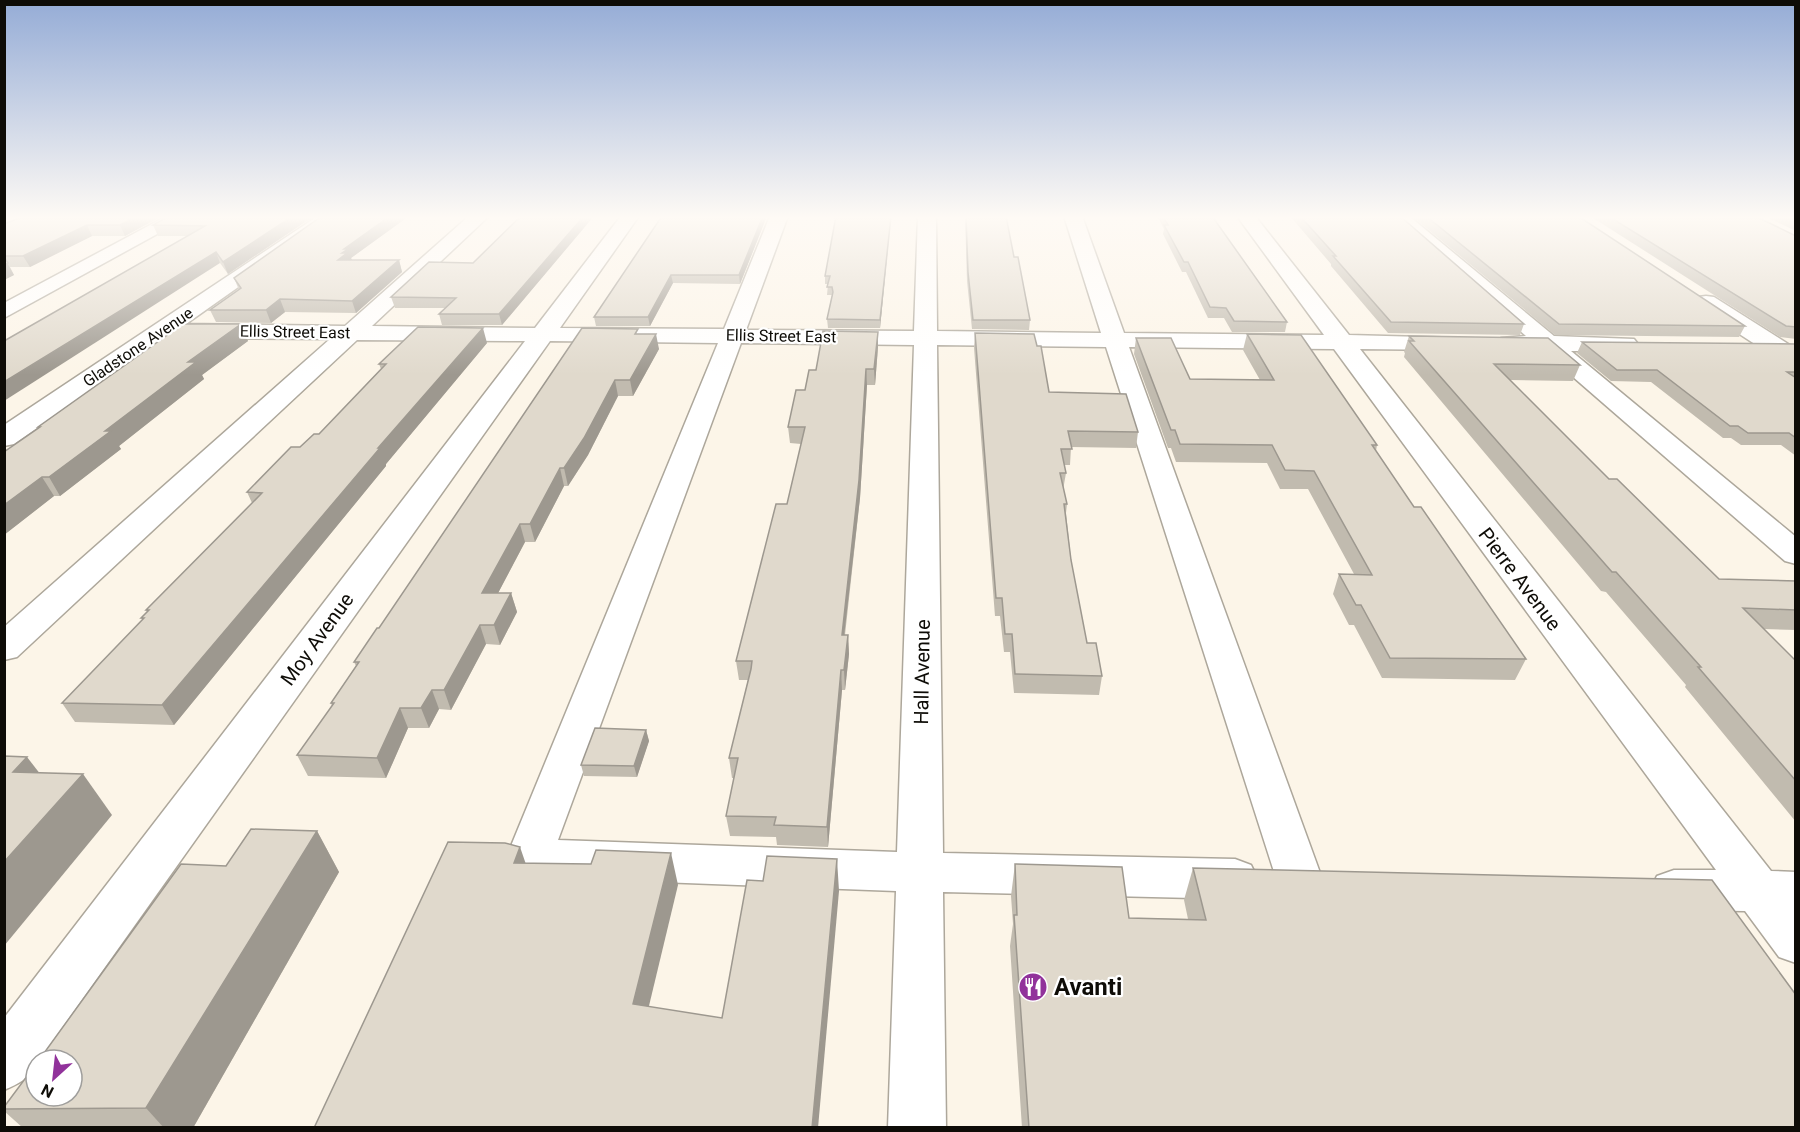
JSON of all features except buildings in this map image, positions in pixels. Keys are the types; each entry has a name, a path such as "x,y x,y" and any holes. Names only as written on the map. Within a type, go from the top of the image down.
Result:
{"street":[{"path":"4,312 84,269"},
{"name":"Gladstone Avenue","path":"4,438 253,269"},
{"path":"4,648 421,269"},
{"name":"Moy Avenue","path":"4,1063 591,269"},
{"path":"758,269 529,858 920,872 1347,882"},
{"name":"Hall Avenue","path":"917,1128 927,269"},
{"path":"1091,269 1300,881"},
{"name":"Pierre Avenue","path":"1285,269 1340,342 1777,892 1796,941"},
{"path":"1460,269 1796,554"},
{"path":"1689,292 1784,346 1796,360"},
{"name":"Ellis Street East","path":"162,331 1644,344"},
{"path":"1728,345 1784,346"},
{"path":"1638,889 1777,892"}],"place":[{"name":"Avanti","path":"1033,987"}]}
